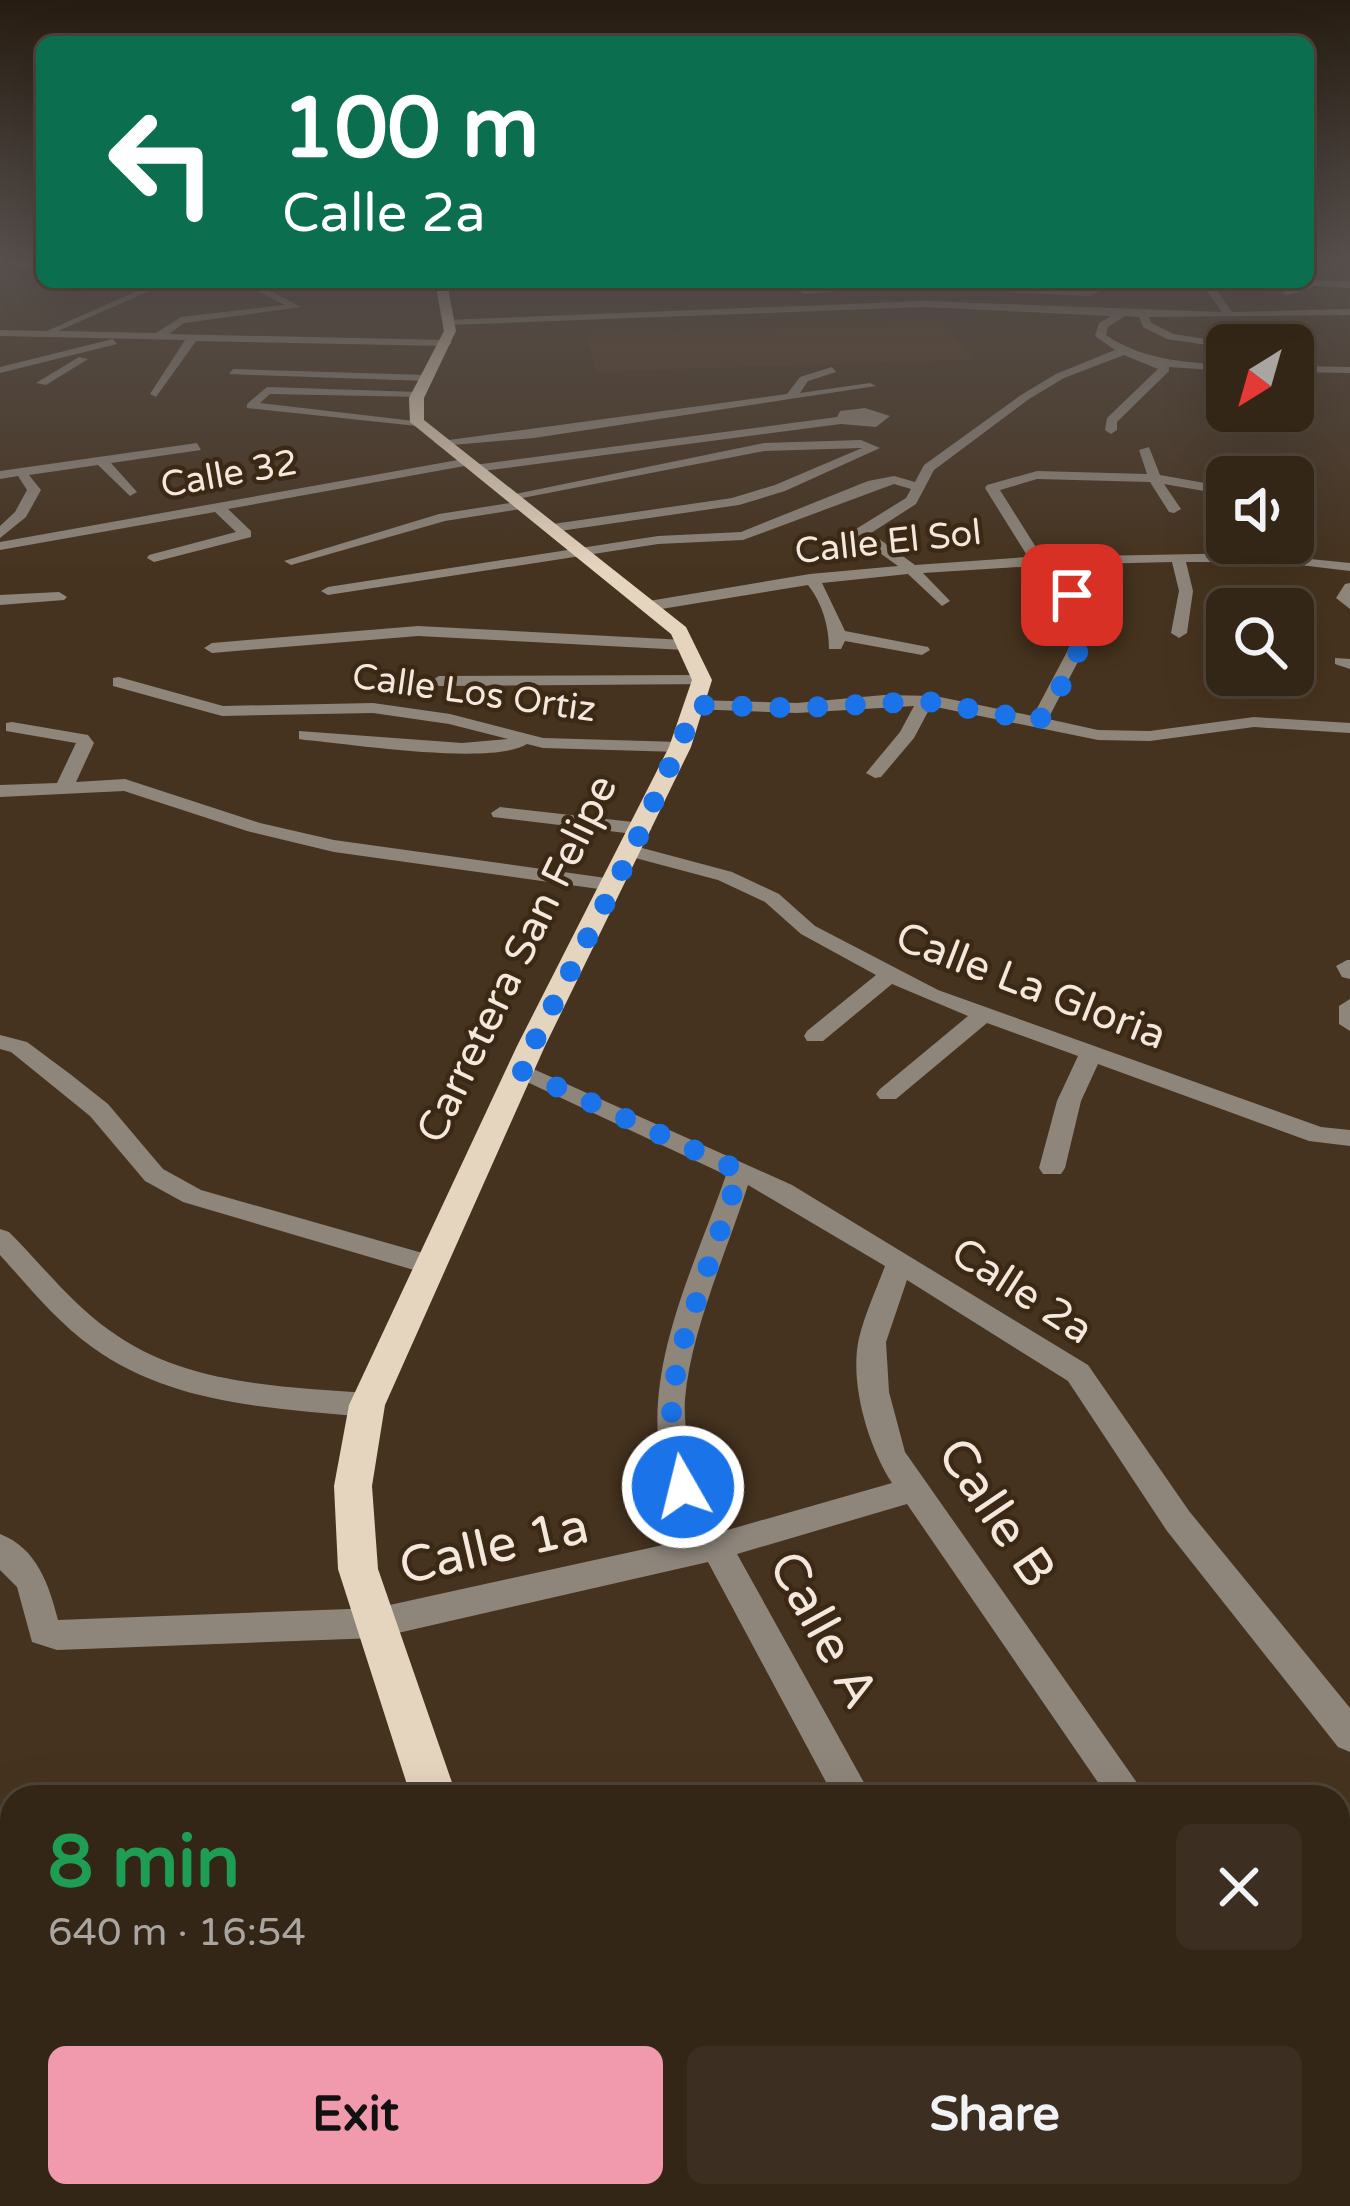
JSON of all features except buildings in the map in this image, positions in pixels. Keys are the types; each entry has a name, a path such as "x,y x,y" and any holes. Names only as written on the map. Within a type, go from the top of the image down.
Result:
{"main road":[{"path":"436,363 421,398 440,442 679,631 700,693"},
{"name":"Carretera San Felipe","path":"430,1785 358,1569 353,1486 367,1406 520,1070 637,840 700,693"}],"street":[{"path":"42,383 77,363"},
{"path":"156,394 176,363"},
{"path":"942,601 908,566 864,536 862,529 911,501 928,469 969,437 1060,376 1093,363"},
{"path":"1151,363 1206,379"},
{"path":"70,366 89,376"},
{"path":"1160,366 1206,367"},
{"path":"1111,430 1111,421 1160,366"},
{"path":"1314,369 1350,370"},
{"path":"790,398 804,379 832,370"},
{"path":"233,372 355,371 421,398"},
{"path":"440,442 553,432 870,386"},
{"path":"267,390 421,398 251,406 267,390"},
{"name":"Calle 32","path":"0,546 472,465 842,420"},
{"path":"291,561 517,500 764,447 796,443 878,446 815,474 692,511 553,528"},
{"path":"0,475 197,447"},
{"path":"1145,450 1156,481 1174,508"},
{"path":"774,453 815,474"},
{"path":"101,460 130,492"},
{"path":"0,534 21,514 34,490 21,472"},
{"path":"1039,721 1087,629 1072,595 1036,559 992,488 1007,478 1050,472 1206,488"},
{"path":"328,591 658,540 743,536 874,484 894,480 919,487"},
{"path":"154,558 246,535 218,507"},
{"path":"0,518 21,514"},
{"name":"Calle El Sol","path":"649,606 908,566 1206,555"},
{"path":"1178,558 1186,591 1179,633"},
{"name":"Calle El Sol","path":"1314,559 1350,567"},
{"path":"810,578 823,594 836,643 922,650"},
{"path":"1350,586 1345,598 1350,604"},
{"path":"0,600 58,597"},
{"path":"212,648 418,632 685,645"},
{"path":"439,681 700,693 797,708 925,701 1098,735 1150,736 1254,722 1348,732"},
{"name":"Calle Los Ortiz","path":"119,682 222,711 341,707 408,711 543,743 680,747"},
{"path":"875,773 908,734 925,701"},
{"path":"12,727 82,739 85,743 64,786"},
{"path":"305,735 462,748 543,743"},
{"path":"0,791 125,785 254,827 334,846 613,885"},
{"name":"Calle La Gloria","path":"500,812 637,840 772,898 808,930 888,976 1318,1135 1350,1138"},
{"path":"815,1036 888,976"},
{"path":"1350,1006 1350,1024"},
{"path":"888,1094 922,1061 959,1039 983,1014"},
{"path":"0,1042 19,1047 62,1079 98,1110 154,1174 192,1196 430,1265"},
{"path":"1052,1168 1069,1101 1091,1053"},
{"name":"Calle 2a","path":"520,1070 740,1171 900,1261 1078,1373 1178,1521 1350,1735"},
{"name":"Calle A","path":"740,1171 682,1345 670,1402 683,1487 847,1785"},
{"path":"0,1239 98,1337 146,1368 214,1389 367,1406"},
{"name":"Calle B","path":"900,1261 872,1342 874,1392 891,1456 1121,1785"},
{"name":"Calle 1a","path":"0,1548 31,1580 44,1631 57,1635 376,1623 715,1546 912,1490"}],"shaded area":[{"path":"594,363 861,363 597,372"}],"route":[{"path":"683,1487 670,1402 682,1345 740,1171 520,1070 632,851 697,705 797,708 935,701 1039,721 1087,629 1072,595"}]}
